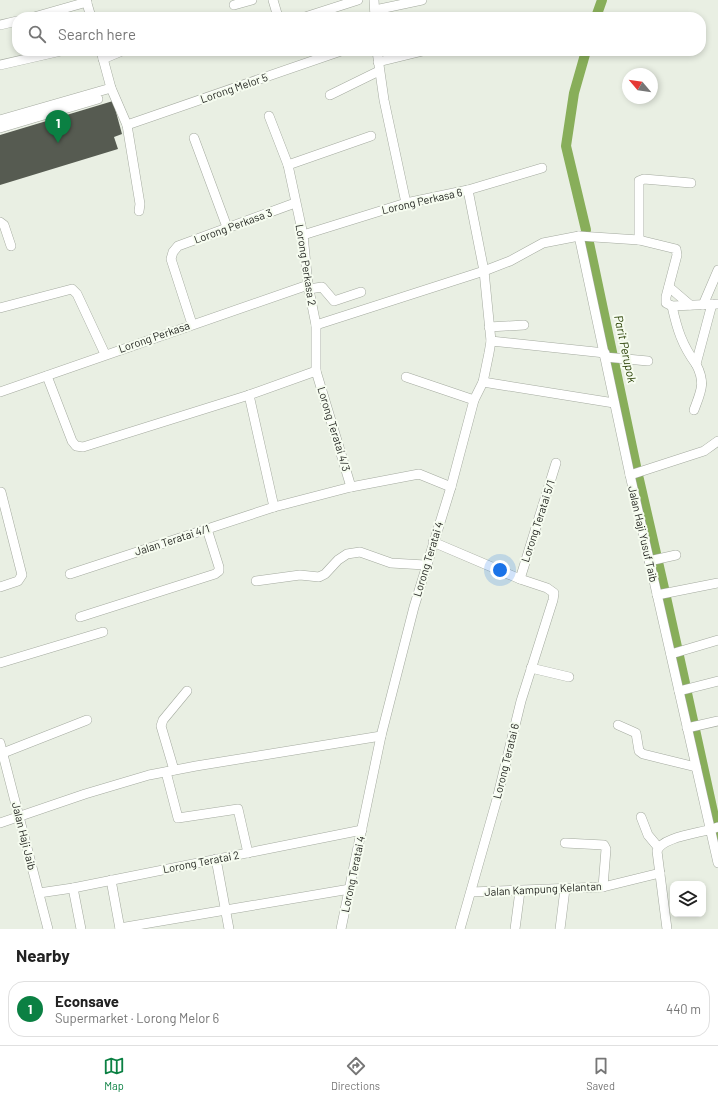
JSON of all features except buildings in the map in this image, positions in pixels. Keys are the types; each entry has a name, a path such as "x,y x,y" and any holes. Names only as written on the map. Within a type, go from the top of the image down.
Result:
{"street":[{"path":"234,5 252,0"},
{"path":"273,0 277,12"},
{"path":"321,12 358,0"},
{"path":"374,0 375,12"},
{"path":"382,12 422,0"},
{"path":"51,12 87,1 90,12"},
{"path":"0,25 12,22"},
{"path":"0,65 39,56"},
{"path":"102,56 111,88 127,124 140,204 139,211"},
{"name":"Lorong Melor 5","path":"127,124 326,56"},
{"path":"377,56 378,72 406,203"},
{"path":"378,62 403,56"},
{"path":"330,95 378,72"},
{"path":"0,120 111,88"},
{"path":"0,128 98,99"},
{"name":"Lorong Perkasa 2","path":"269,116 288,165 303,235 308,287 316,325 316,371"},
{"path":"288,165 371,136"},
{"path":"194,138 227,227"},
{"name":"Lorong Perkasa 6","path":"303,235 406,203 468,190 542,168"},
{"path":"639,240 639,181 644,179 691,183"},
{"name":"Lorong Teratai 4","path":"342,929 381,736 425,565 451,487 474,400 483,382 491,341 484,271 468,190"},
{"name":"Lorong Perkasa 3","path":"192,324 171,259 172,252 178,246 295,203"},
{"path":"0,222 4,225 11,246"},
{"path":"316,325 484,271 510,261 543,243 579,236 639,240 676,249 677,255 666,303 672,306 711,304"},
{"name":"Jalan Haji Yusuf Taib","path":"579,236 608,357 614,403 630,475 654,560 657,595 675,653 679,691 692,727 696,767 714,829"},
{"path":"696,364 718,270"},
{"path":"308,287 322,287 334,301 361,292"},
{"name":"Lorong Perkasa","path":"0,392 192,324 308,287"},
{"path":"669,287 690,305"},
{"path":"0,308 72,289 77,294 105,354"},
{"path":"672,306 682,343 702,374 702,386 694,410"},
{"path":"490,327 524,325"},
{"path":"491,341 648,362"},
{"path":"47,376 72,441 76,446 83,447 249,395 316,371"},
{"name":"Lorong Teratai 4/3","path":"316,371 351,486"},
{"path":"406,377 474,400"},
{"path":"483,382 614,403"},
{"path":"249,395 274,506"},
{"path":"630,475 704,451 718,441"},
{"name":"Lorong Teratai 5/1","path":"520,579 556,463"},
{"name":"Jalan Teratai 4/1","path":"70,574 274,506 351,486 419,474 451,487"},
{"path":"0,587 18,581 22,575 1,492"},
{"path":"80,618 215,574 219,567 207,529"},
{"path":"433,542 520,579"},
{"path":"256,581 300,575 319,577 325,574 338,560 347,554 360,552 391,563 425,565"},
{"path":"654,560 676,555"},
{"name":"Lorong Teratai 6","path":"460,929 521,701 553,600 554,593 547,588 520,579"},
{"path":"657,595 718,583"},
{"path":"0,664 103,632"},
{"path":"675,653 718,640"},
{"path":"532,668 569,677"},
{"path":"679,691 718,681"},
{"path":"187,691 163,720 161,726 178,818 238,809 248,853"},
{"path":"3,753 87,720"},
{"path":"692,727 718,721"},
{"path":"618,725 636,732 638,747 643,754 696,767"},
{"path":"0,823 85,794 170,771 381,736"},
{"name":"Jalan Haji Jaib","path":"0,743 48,929"},
{"path":"641,816 648,835 658,847"},
{"path":"668,929 657,851 661,843 714,829 718,863"},
{"name":"Lorong Teratai 2","path":"39,893 73,888 362,830"},
{"path":"565,843 604,845 606,849 603,887"},
{"path":"216,859 229,929"},
{"name":"Jalan Kampung Kelantan","path":"471,892 603,887 660,873"},
{"path":"111,880 120,929 350,889"},
{"path":"73,888 81,929"},
{"path":"560,929 565,889"},
{"path":"515,929 520,891"}],"waterway":[{"name":"Parit Perupok","path":"598,12 602,0"},
{"name":"Parit Perupok","path":"585,56 574,93 566,146 586,230"},
{"name":"Parit Perupok","path":"588,238 636,466"},
{"name":"Parit Perupok","path":"638,475 664,588"},
{"name":"Parit Perupok","path":"666,597 685,683"},
{"name":"Parit Perupok","path":"687,693 715,821"},
{"name":"Parit Perupok","path":"717,832 718,836"}],"place":[{"name":"Econsave","path":"58,143"}]}
